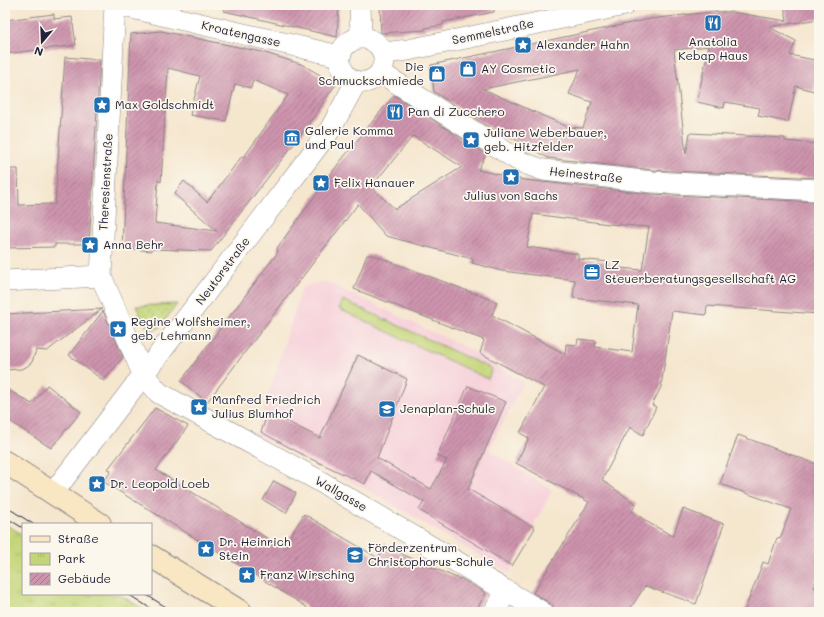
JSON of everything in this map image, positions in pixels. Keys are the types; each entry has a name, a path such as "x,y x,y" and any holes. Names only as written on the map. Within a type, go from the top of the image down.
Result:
{"main road":[{"path":"5,462 98,523"},
{"path":"152,557 241,612"}],"street":[{"name":"Theresienstraße","path":"115,5 101,276 143,374"},
{"name":"Kroatengasse","path":"120,5 340,56"},
{"path":"360,5 365,38"},
{"name":"Semmelstraße","path":"382,63 408,50 625,5"},
{"path":"365,38 376,42 382,63 372,80 364,83 356,82 343,72 340,65 340,56 345,44 352,39 365,38"},
{"name":"Heinestraße","path":"382,63 521,162 543,170 652,182 819,190"},
{"name":"Neutorstraße","path":"52,493 330,130 356,82"},
{"path":"5,281 101,276"},
{"name":"Wallgasse","path":"143,374 159,393 316,479 542,612"},
{"path":"494,612 507,591"}],"shaded area":[{"name":"Jenaplan-Schule","path":"325,281 481,355 523,383 489,450 552,490 509,573 362,487 256,436 302,287"}],"green space":[{"path":"343,300 492,369 488,379 339,309"},
{"path":"177,304 159,328 152,331 146,326 136,306"},
{"path":"5,524 22,534 22,595 121,595 148,612 5,612"}],"building":[{"path":"225,5 339,5 337,37 224,11"},
{"path":"380,5 494,5 494,12 443,22 443,25 425,28 425,30 381,33"},
{"path":"784,5 819,5 819,19 769,27 796,41 790,55 819,61 819,72 814,91 796,86 788,122 758,116 760,108 725,102 724,108 697,102 709,46 674,50 686,154 690,133 785,138 785,141 819,144 819,178 653,170 548,158 500,131 498,133 434,92 431,65 650,19 710,12 731,12 787,21","holes":["580,69 569,94 592,102 583,128 568,127 483,89"]},
{"path":"54,14 54,19 72,17 76,45 5,54 5,20"},
{"path":"161,31 262,52 301,64 336,84 303,132 211,251 151,249 151,251 122,248 131,34","holes":["168,68 200,76 190,115 226,121 235,84 251,88 253,80 288,95 244,157 242,156 207,202 184,181 174,194 217,231 155,223 158,180 161,182"]},
{"path":"65,57 100,60 89,244 55,244 55,247 5,248 5,169 18,169 19,205 55,204"},
{"path":"394,95 486,154 478,170 524,180 651,194 819,202 819,314 707,306 706,315 672,311 661,387 652,405 656,407 643,435 630,427 602,480 636,504 632,511 649,523 673,536 683,509 724,524 696,604 645,586 628,612 554,612 553,606 533,593 589,502 516,463 529,438 520,433 544,387 480,353 484,340 354,289 367,255 373,255 497,302 492,315 565,354 566,344 577,345 578,339 596,341 595,347 632,352 638,305 573,298 575,280 502,271 472,263 473,259 386,236 358,204 207,402 181,381 278,252 277,248 339,163","holes":["413,136 462,167 395,209 371,187","533,214 609,224 649,227 642,270 608,267 609,262 578,259 578,254 527,247"]},
{"path":"102,309 47,351 36,350 32,362 26,367 21,369 5,370 5,314"},
{"path":"103,311 123,357 104,381 69,355"},
{"path":"358,355 407,379 377,458 431,489 447,460 437,456 468,386 506,402 468,489 535,528 512,566 419,510 424,502 371,471 365,484 309,458 261,432 268,412 320,438"},
{"path":"47,385 81,412 51,448 5,418 5,388 32,404"},
{"path":"155,408 188,426 156,470 283,548 304,514 378,558 385,545 404,555 459,579 460,578 486,593 475,612 304,612 307,607 104,482 111,471 108,469"},
{"path":"738,435 819,465 819,575 814,588 819,589 819,612 744,612 763,562 768,564 777,538 780,539 791,509 720,484"},
{"path":"274,481 296,493 286,513 263,500"}],"tram line":[{"path":"5,506 31,523"},
{"path":"5,517 22,527"},
{"path":"130,595 156,612"},
{"path":"147,595 174,612"}],"place":[{"name":"Anatolia Kebap Haus","path":"713,23"},
{"name":"Alexander Hahn","path":"523,45"},
{"name":"AY Cosmetic","path":"468,69"},
{"name":"Die Schmuckschmiede","path":"437,74"},
{"name":"Max Goldschmidt","path":"102,105"},
{"name":"Pan di Zucchero","path":"395,112"},
{"name":"Galerie Komma und Paul","path":"292,138"},
{"name":"Juliane Weberbauer, geb. Hitzfelder","path":"471,140"},
{"name":"Julius von Sachs","path":"511,177"},
{"name":"Felix Hanauer","path":"321,183"},
{"name":"Anna Behr","path":"90,245"},
{"name":"LZ Steuerberatungsgesellschaft AG","path":"592,272"},
{"name":"Regine Wolfsheimer, geb. Lehmann","path":"118,329"},
{"name":"Manfred Friedrich Julius Blumhof","path":"199,407"},
{"name":"Jenaplan-Schule","path":"387,409"},
{"name":"Dr. Leopold Loeb","path":"97,484"},
{"name":"Dr. Heinrich Stein","path":"206,549"},
{"name":"Förderzentrum Christophorus-Schule","path":"355,555"},
{"name":"Franz Wirsching","path":"247,575"}]}
